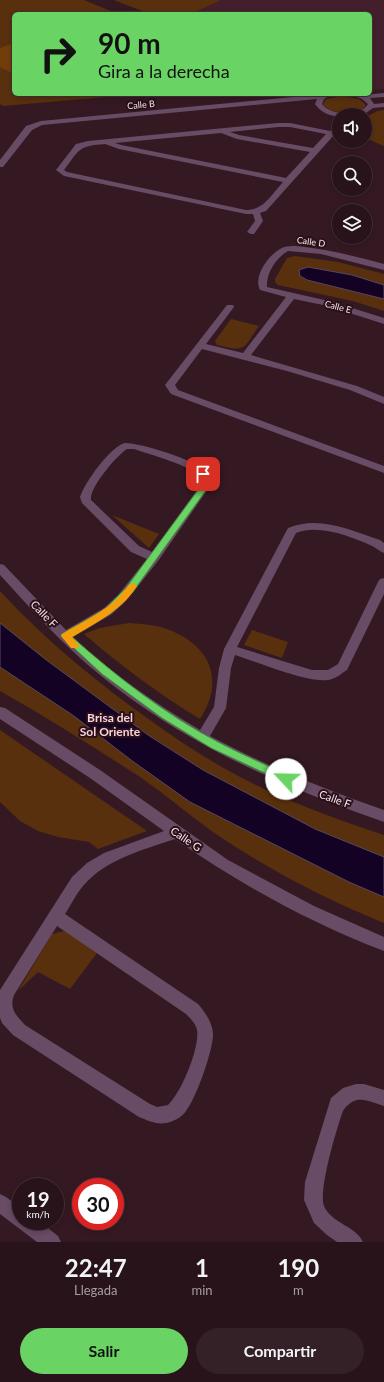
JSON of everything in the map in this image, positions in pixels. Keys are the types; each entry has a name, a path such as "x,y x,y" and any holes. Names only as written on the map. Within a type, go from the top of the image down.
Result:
{"street":[{"path":"362,97 384,95"},
{"name":"Calle B","path":"0,165 29,128 36,124 321,96"},
{"path":"320,108 318,104 319,100 327,96"},
{"path":"358,96 370,102 370,106 384,105"},
{"path":"287,100 305,103 332,112"},
{"path":"278,125 331,133 263,208 256,212 246,212 60,172 61,168 70,159 79,146 85,144 278,125"},
{"path":"221,130 237,136 315,151"},
{"path":"107,141 110,144 119,147 288,181"},
{"path":"251,232 259,221 256,212"},
{"name":"Calle D","path":"291,296 267,290 263,288 262,282 265,270 276,256 285,250 293,249 321,253 384,267"},
{"path":"246,356 291,296"},
{"name":"Calle E","path":"291,296 343,308 384,322"},
{"path":"230,308 172,381 170,385 174,392 384,470"},
{"path":"201,346 246,356 354,388 384,401"},
{"path":"66,636 115,605 129,590 154,558 205,486 205,477 196,468 135,446 125,446 117,451 88,488 86,492 86,501 135,549 154,558"},
{"path":"202,738 220,708 224,668 230,649 292,531 303,526 317,525 376,544 384,549"},
{"name":"Calle F","path":"0,568 89,658 134,694 202,738 243,760 299,785 384,816"},
{"path":"230,649 312,675 328,675 334,673 343,667 384,582"},
{"name":"Calle G","path":"0,712 95,774 177,834 223,864 309,911 384,944"},
{"path":"55,916 192,1009 199,1016 205,1032 203,1048 186,1096 182,1104 176,1110 168,1114 160,1115 145,1111 19,1030 8,1018 4,1001 7,992 76,882 92,867 126,850 177,834"},
{"path":"354,1242 333,1229 320,1217 313,1200 313,1187 337,1104 348,1094 356,1092 364,1092 384,1098"},
{"path":"0,1203 12,1212"},
{"path":"36,1230 52,1242"}],"shaded area":[{"path":"0,0 84,0 113,12 12,12 12,96 118,96 3,106 0,104"},
{"path":"114,0 384,0 384,89 372,90 372,12 145,12"},
{"path":"114,0 221,0 195,12 145,12"},
{"path":"12,44 12,73 0,67 0,48"},
{"path":"342,96 359,99 365,104 365,107 332,108 332,110 323,104 326,99"},
{"path":"384,110 384,146 372,141 372,114"},
{"path":"295,256 338,262 384,274 384,311 353,301 278,285 275,282 275,279 287,258"},
{"path":"308,267 352,275 384,285 384,299 307,280 300,276 299,270"},
{"path":"231,319 259,326 243,347 234,348 217,345 215,341"},
{"path":"112,515 159,534 149,548"},
{"path":"0,591 54,644 93,677 154,723 202,755 226,770 268,791 300,805 384,835 384,923 323,896 263,864 214,833 140,777 71,733 0,691"},
{"path":"0,623 45,659 148,735 203,770 315,829 384,857 384,897 349,882 190,802 131,760 74,716 0,667"},
{"path":"129,623 146,624 172,631 186,638 197,647 205,657 210,668 212,679 211,692 207,705 200,719 140,679 84,634 100,628"},
{"path":"252,630 288,642 282,658 244,645"},
{"path":"0,730 147,831 98,849 89,842 58,837 38,831 20,821 0,802"},
{"path":"64,931 71,934 97,953 70,989 38,972 18,991 52,934"}],"slow traffic":[{"path":"75,645 66,636 108,611 133,586"}],"district":[{"name":"Brisa del Sol Oriente","path":"110,725"}],"route":[{"path":"203,474 206,481 205,486 154,558 129,590 108,611 66,636 83,654 105,672 166,716 214,745 286,779"}]}
